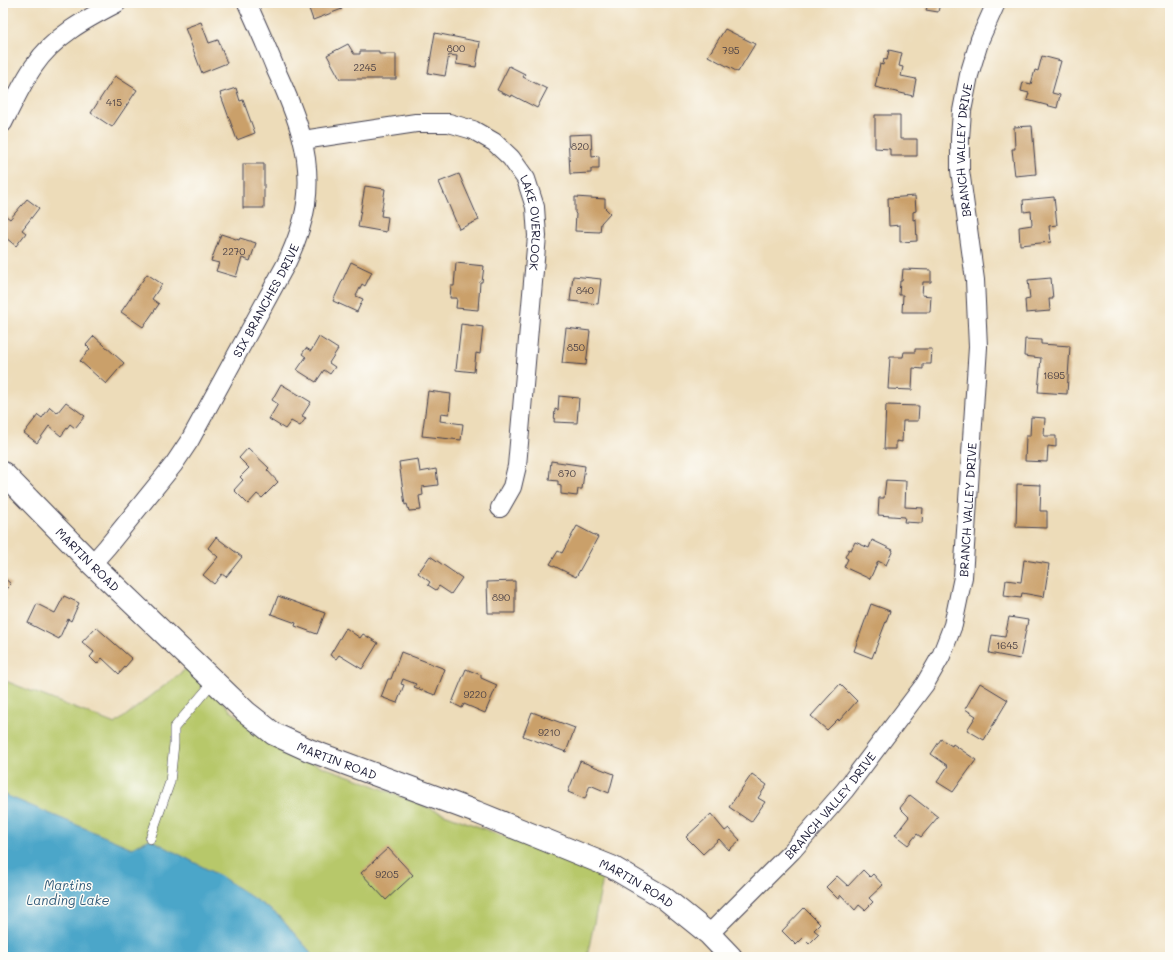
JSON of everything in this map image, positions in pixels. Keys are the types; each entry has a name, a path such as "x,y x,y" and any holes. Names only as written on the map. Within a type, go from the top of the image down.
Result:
{"street":[{"path":"3,123 34,66 51,46 70,29 117,3"},
{"name":"SIX BRANCHES DRIVE","path":"92,564 107,548 174,464 190,440 286,264 299,235 306,204 307,172 303,140 293,107 247,3"},
{"name":"BRANCH VALLEY DRIVE","path":"709,934 792,851 845,790 926,684 941,656 953,625 963,577 978,347 975,280 960,170 960,138 962,111 969,74 980,39 996,3"},
{"name":"LAKE OVERLOOK","path":"303,140 416,123 449,123 473,130 494,142 511,158 526,179 535,207 537,236 517,466 512,487 500,508"},
{"name":"MARTIN ROAD","path":"3,473 92,564 246,712 274,734 309,750 476,812 612,867 663,897 709,934 730,957"}],"lane":[{"path":"150,839 170,782 174,728 214,681"}],"green space":[{"path":"191,665 231,711 295,757 363,781 439,812 604,874 587,957 3,957 3,680 115,724"}],"water":[{"name":"Martins Landing Lake","path":"3,794 132,848 150,839 222,877 278,915 315,957 3,957"}],"building":[{"path":"307,3 339,3 342,9 313,20"},
{"path":"920,3 940,3 938,12 926,10 928,5"},
{"path":"201,22 209,43 218,40 227,63 202,73 185,28"},
{"path":"725,29 755,44 738,72 708,56"},
{"path":"435,33 480,42 476,67 456,64 457,56 449,55 445,76 428,73"},
{"path":"348,44 354,54 360,54 360,51 379,51 379,54 396,54 396,79 340,79 327,55"},
{"path":"889,50 902,53 899,66 903,67 901,76 916,79 913,96 875,87 880,64 883,65 884,59 887,60"},
{"path":"1042,56 1061,61 1052,93 1060,95 1057,108 1027,100 1029,93 1021,91 1023,82 1031,84 1035,70 1038,71"},
{"path":"509,66 525,74 523,77 547,89 537,108 512,95 511,97 497,90"},
{"path":"115,76 137,90 112,127 91,113"},
{"path":"236,88 240,101 243,100 255,133 237,140 220,93"},
{"path":"875,115 900,115 900,139 917,139 917,156 890,156 890,149 875,148"},
{"path":"1032,126 1036,174 1015,176 1012,149 1015,149 1014,127"},
{"path":"591,134 592,157 599,156 599,169 591,169 591,173 570,174 568,135"},
{"path":"243,164 264,164 264,208 243,208"},
{"path":"459,174 479,220 459,229 439,182"},
{"path":"365,186 385,189 381,216 388,217 386,232 358,227"},
{"path":"915,196 916,211 913,212 913,220 916,219 917,241 900,242 900,225 889,226 888,198"},
{"path":"575,197 605,199 605,208 610,213 601,223 600,232 575,231"},
{"path":"1054,197 1057,225 1049,226 1051,242 1020,245 1019,227 1032,225 1031,211 1024,212 1023,200"},
{"path":"27,199 39,208 22,230 26,233 16,246 6,238 4,240 3,239 3,220 6,216 10,219"},
{"path":"221,234 239,240 240,238 256,243 250,261 242,258 236,277 216,271 219,263 211,261"},
{"path":"351,262 372,272 365,286 362,284 356,296 363,299 357,312 333,301"},
{"path":"456,263 484,266 482,282 480,282 478,310 456,308 457,298 450,298 451,286 454,286"},
{"path":"903,269 931,270 931,282 923,282 922,295 931,296 930,312 902,312 903,295 899,295"},
{"path":"147,274 162,284 152,299 159,304 143,327 121,312"},
{"path":"573,276 601,279 598,304 570,301"},
{"path":"1051,278 1053,299 1049,299 1050,311 1026,313 1025,300 1030,299 1028,280"},
{"path":"461,324 483,327 480,354 476,353 474,372 456,370"},
{"path":"566,328 590,331 586,365 562,363"},
{"path":"94,336 124,363 106,384 80,361 90,349 86,345"},
{"path":"319,337 338,349 329,363 335,367 330,374 324,370 316,382 297,370 306,357 302,354 306,348 311,351"},
{"path":"1025,339 1041,340 1041,344 1070,346 1067,394 1038,392 1041,358 1024,356"},
{"path":"915,349 932,349 931,364 923,364 923,369 913,368 912,390 888,389 890,357 903,357 904,352 915,352"},
{"path":"281,384 311,402 302,416 306,418 300,426 291,421 285,429 269,419 278,404 272,400"},
{"path":"428,391 451,394 449,414 441,413 440,421 463,424 461,440 422,436"},
{"path":"559,396 579,398 577,423 554,422 555,409 558,410"},
{"path":"66,402 85,416 75,428 70,424 61,436 49,426 37,443 24,433 38,415 42,418 50,407 57,413"},
{"path":"886,405 919,406 918,421 903,421 902,442 896,441 896,449 884,449"},
{"path":"1031,417 1045,418 1044,436 1056,436 1056,447 1048,446 1047,462 1025,461 1026,436 1030,436"},
{"path":"248,448 269,468 267,470 278,482 262,498 257,494 248,504 234,490 243,480 240,477 249,468 239,458"},
{"path":"418,459 420,472 436,469 438,485 422,487 423,495 419,496 421,510 409,511 407,504 405,505 399,462"},
{"path":"551,461 585,466 582,489 578,489 577,496 561,494 561,486 558,485 558,481 549,480"},
{"path":"886,480 906,481 905,507 923,508 922,523 904,522 905,517 878,515 879,498 884,498"},
{"path":"1017,484 1041,485 1040,511 1047,511 1047,528 1016,527"},
{"path":"577,526 598,537 576,577 550,564 558,551 562,553"},
{"path":"216,537 242,557 226,577 222,574 214,584 203,575 218,557 208,548"},
{"path":"872,540 893,550 886,565 878,561 870,579 844,567 848,559 845,557 855,542 869,548"},
{"path":"430,556 462,578 451,594 439,586 436,590 428,585 430,582 418,573"},
{"path":"1024,560 1049,564 1044,597 1022,593 1021,598 1004,596 1006,580 1021,582"},
{"path":"3,577 11,584 3,592"},
{"path":"515,581 515,613 488,613 487,582"},
{"path":"64,596 79,603 71,621 68,619 59,639 28,623 37,604 55,613"},
{"path":"278,596 325,613 317,634 295,626 296,623 271,614"},
{"path":"871,604 890,611 872,658 854,651"},
{"path":"1009,617 1028,620 1020,659 989,653 992,635 1005,637"},
{"path":"96,627 132,659 119,674 102,658 97,664 90,657 94,652 82,642"},
{"path":"346,628 360,638 363,634 378,643 362,669 339,655 336,659 330,655"},
{"path":"401,652 445,669 435,695 414,687 416,684 403,679 401,684 404,685 397,703 381,697 388,679 391,679"},
{"path":"466,669 481,675 481,678 497,685 485,713 464,704 462,708 452,703"},
{"path":"980,683 1008,700 984,740 967,730 976,716 965,709"},
{"path":"840,684 857,701 839,721 838,719 827,730 811,716"},
{"path":"532,712 575,728 566,752 523,736"},
{"path":"941,739 952,746 953,744 976,760 953,792 937,782 948,766 931,754"},
{"path":"580,761 614,774 609,793 590,785 585,799 568,792"},
{"path":"752,774 767,785 758,798 765,802 751,822 729,807"},
{"path":"910,795 938,817 921,837 917,834 908,845 895,835 909,817 900,808"},
{"path":"711,814 725,831 729,828 740,840 729,850 719,839 703,854 686,837"},
{"path":"388,848 413,875 386,900 361,873"},
{"path":"863,870 870,877 873,874 883,885 869,898 873,902 865,910 859,905 855,910 841,895 838,899 826,887 837,876 848,886"},
{"path":"804,908 820,924 814,930 819,934 809,944 803,938 796,945 782,931"}]}
